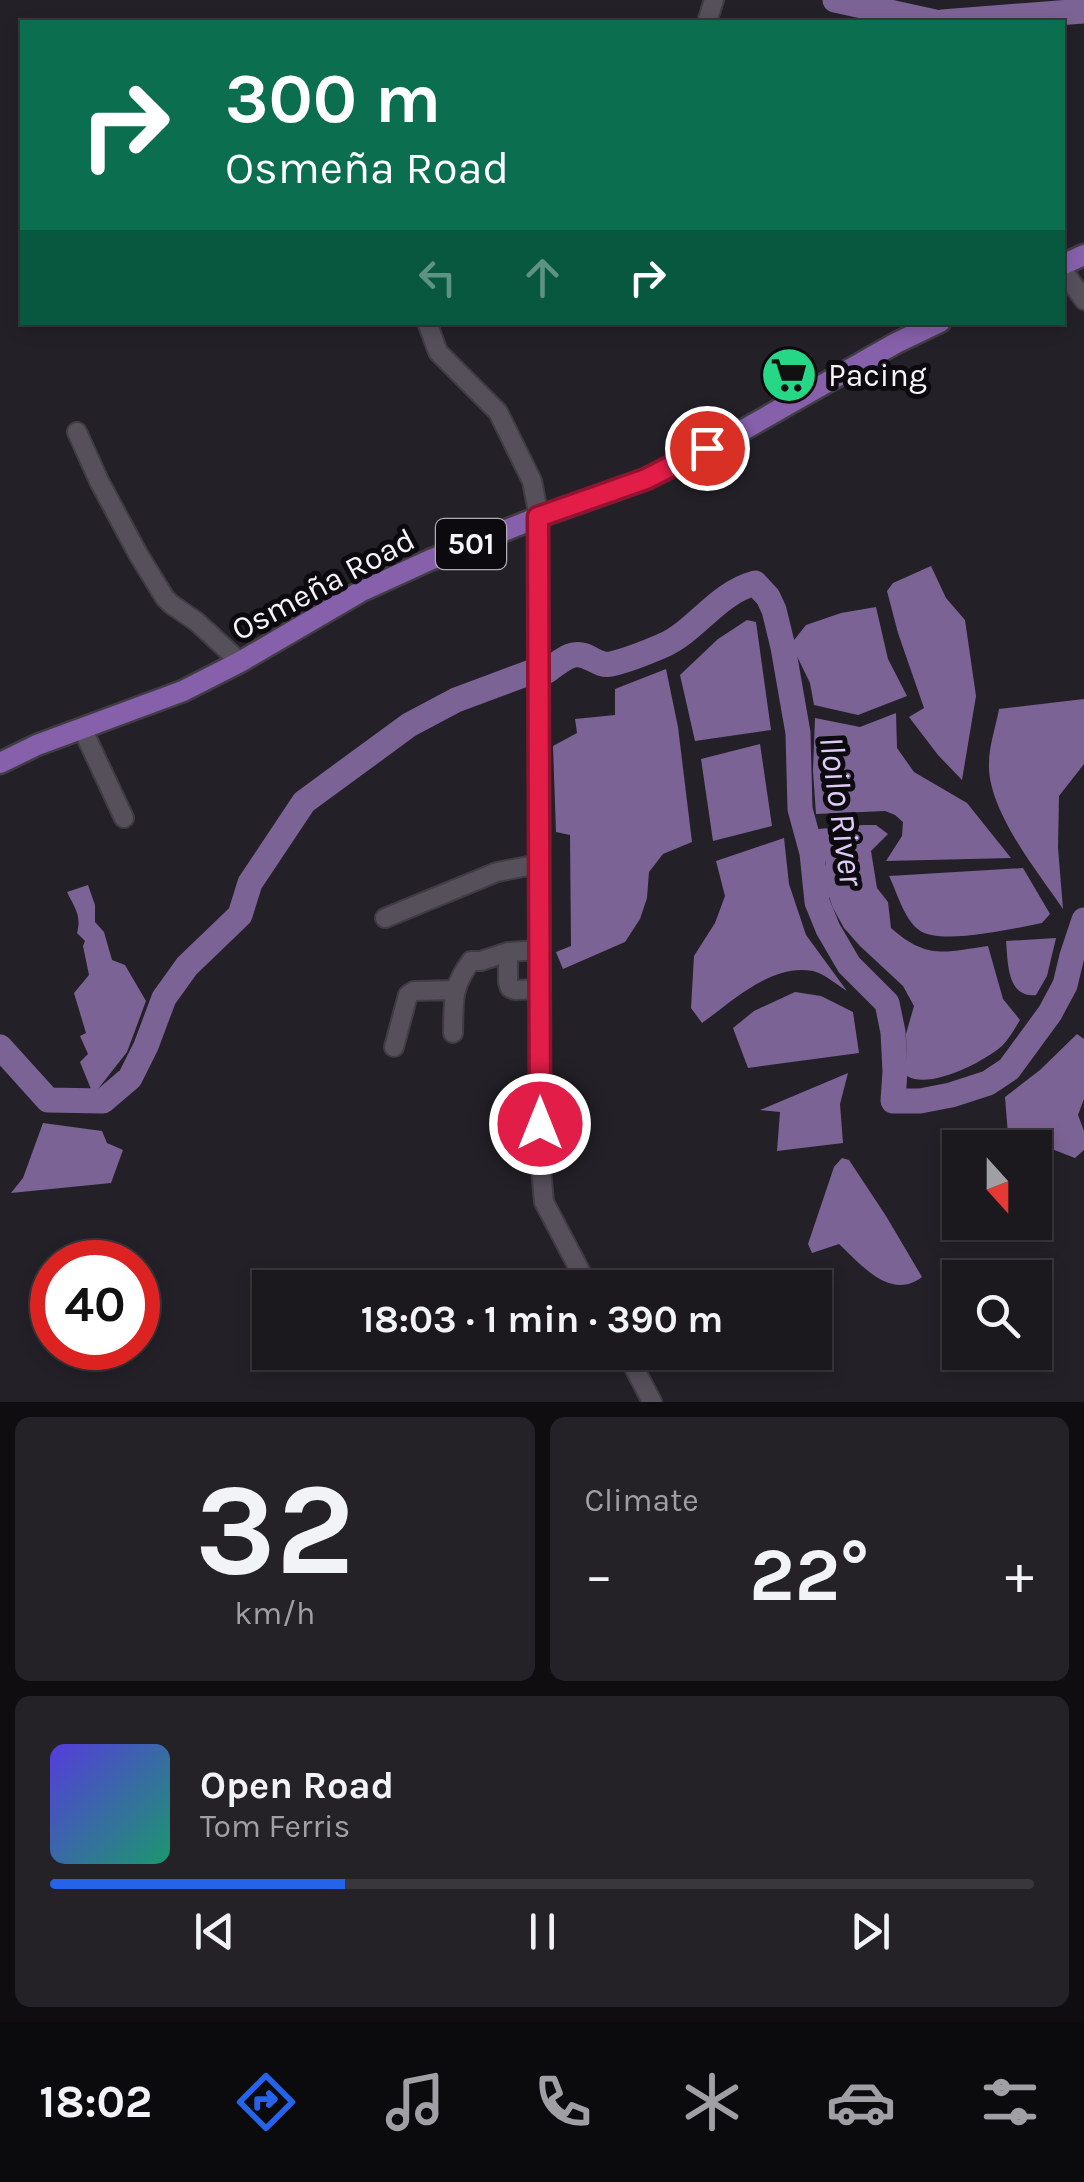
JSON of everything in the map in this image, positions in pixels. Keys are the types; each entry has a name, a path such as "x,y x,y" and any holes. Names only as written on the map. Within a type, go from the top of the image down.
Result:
{"main road":[{"name":"Osmeña Road","path":"0,763 182,691 360,592 430,560 646,479 934,325"}],"street":[{"path":"1065,272 1084,300"},
{"path":"428,325 438,352 498,412 532,482 538,517 540,1158 544,1202 580,1270"},
{"path":"77,432 99,481 165,598 240,662"},
{"path":"82,728 124,818"},
{"path":"385,918 497,872 539,864"},
{"path":"453,1033 454,990 470,960 481,962 508,952 539,950"},
{"path":"508,952 510,988 539,989"},
{"path":"394,1047 408,995 414,990 454,990"},
{"path":"635,1370 652,1402"}],"water":[{"path":"931,566 946,598 965,620 976,696 962,780 909,717 924,708 887,591 893,583"},
{"path":"876,607 888,659 907,696 858,715 814,705 810,683 791,644 806,625"},
{"path":"747,620 756,622 771,730 695,741 680,675 718,639"},
{"path":"666,669 678,727 692,842 663,854 649,872 640,919 625,942 563,969 556,952 571,946 570,835 556,832 553,746 577,733 575,719 615,715 615,689"},
{"path":"1084,699 1084,764 1059,796 1063,909 1005,820 991,781 989,756 999,709"},
{"path":"896,713 897,748 914,772 967,803 1011,858 886,861 902,836 903,822 895,815 885,811 816,814 815,718 860,727"},
{"path":"760,744 772,826 713,841 701,759"},
{"path":"876,825 888,834 871,851 877,888 888,902 891,928 926,949 948,951 988,946 1003,999 1020,1020 1002,1046 942,1077 907,1076 906,1034 914,1006 903,986 844,928 824,883 826,864 818,829"},
{"path":"784,838 789,884 806,935 847,991 813,971 783,973 754,986 702,1023 691,1008 694,956 715,923 725,896 716,861"},
{"path":"1023,868 1050,914 1042,923 960,936 919,930 905,912 889,876"},
{"path":"88,885 95,905 95,922 104,932 112,960 125,965 146,1001 127,1052 98,1089 91,1089 80,1062 88,1054 80,1036 86,1033 74,993 89,975 85,941 77,933 78,916 67,892"},
{"path":"1056,938 1047,976 1036,995 1019,991 1011,977 1006,941"},
{"path":"795,992 821,996 853,1012 859,1053 748,1068 733,1028 754,1011"},
{"path":"1077,1034 1084,1039 1084,1099 1078,1115 1084,1131 1084,1150 1075,1158 1052,1149 1052,1130 1008,1130 1005,1097"},
{"path":"848,1073 840,1104 843,1143 777,1151 780,1112 760,1110"},
{"path":"43,1123 102,1131 107,1143 123,1150 111,1183 11,1193 23,1178"},
{"path":"842,1158 849,1160 922,1277 899,1285 888,1283 839,1244 812,1253 808,1244 834,1167"}],"waterway":[{"path":"835,0 926,20"},
{"path":"968,20 1084,11"},
{"name":"Iloilo River","path":"547,671 574,655 606,664 652,650 676,638 729,595 755,583 768,597 783,647 798,733 800,809 812,853 817,902 849,965 887,1003 893,1032 893,1101 951,1095 988,1083 1009,1069 1050,1013 1065,985 1084,920"},
{"name":"Iloilo River","path":"0,1047 48,1100 103,1101 130,1078 164,998 187,966 240,915 250,883 304,802 409,725 456,700 534,671"}],"place":[{"name":"Pacing","path":"789,375"}],"route":[{"path":"540,1124 538,517 646,479 707,448"}]}
